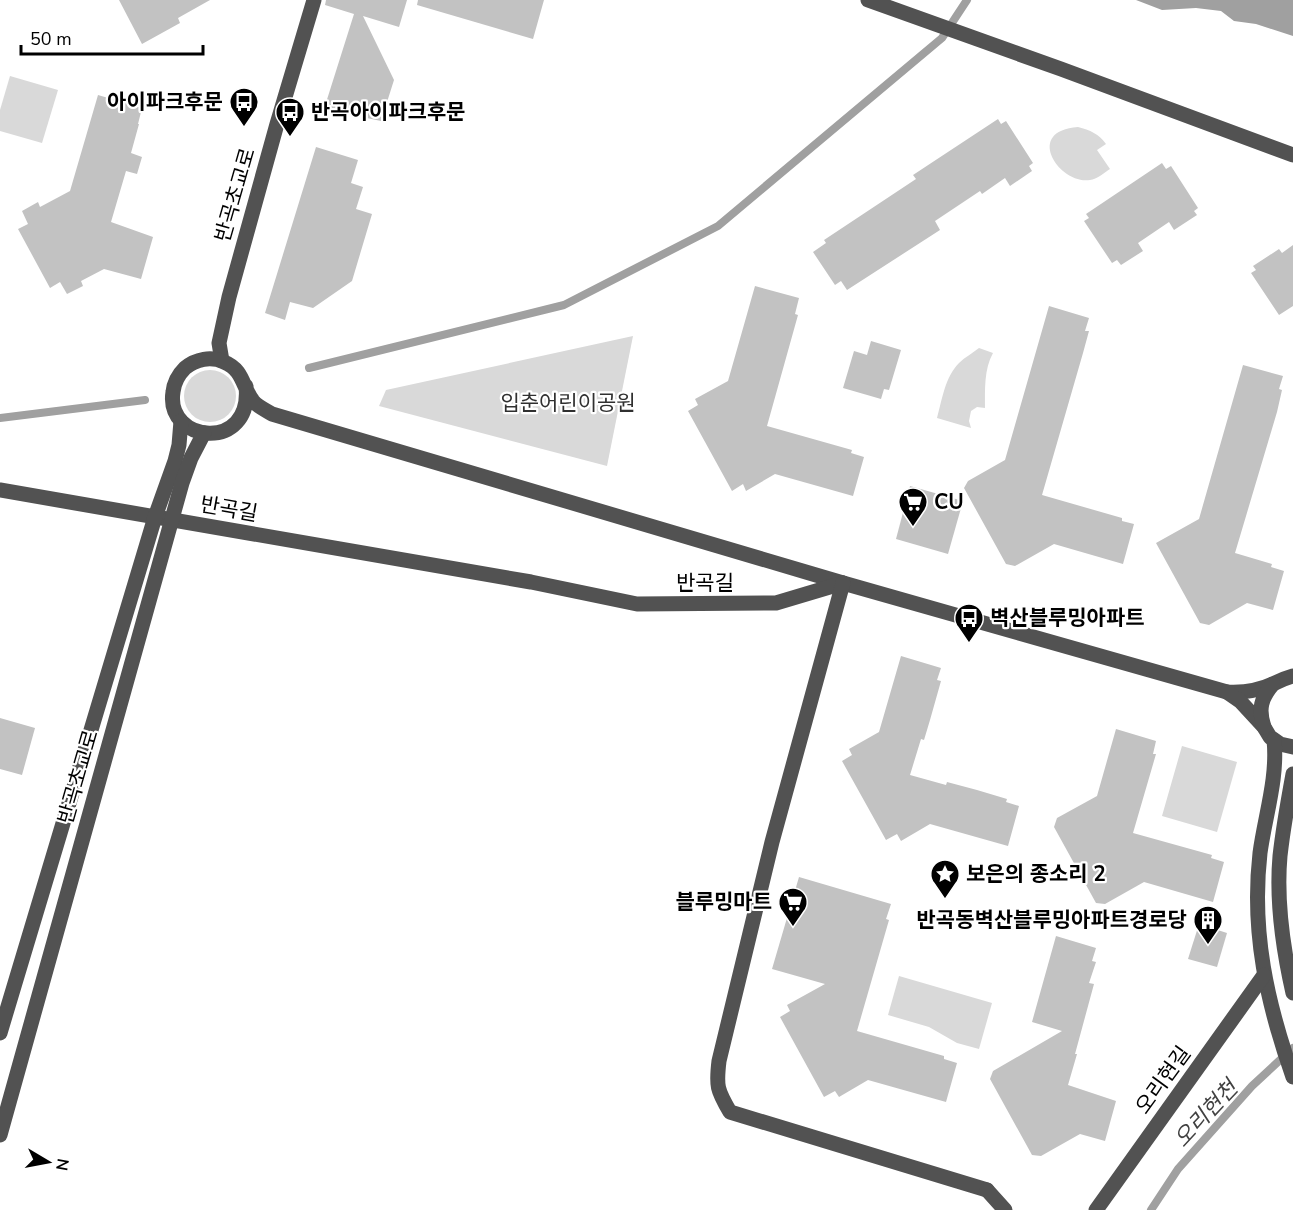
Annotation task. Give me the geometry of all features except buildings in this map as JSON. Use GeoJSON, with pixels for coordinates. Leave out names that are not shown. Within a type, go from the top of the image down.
{"type":"FeatureCollection","features":[{"type":"Feature","properties":{"kind":"street","name":"반곡초교로"},"geometry":{"type":"LineString","coordinates":[[228,297],[314,0]]}},
{"type":"Feature","properties":{"kind":"street"},"geometry":{"type":"LineString","coordinates":[[868,0],[1293,155]]}},
{"type":"Feature","properties":{"kind":"street"},"geometry":{"type":"LineString","coordinates":[[199,360],[209,347],[228,297]]}},
{"type":"Feature","properties":{"kind":"street"},"geometry":{"type":"LineString","coordinates":[[222,361],[219,343],[228,297]]}},
{"type":"Feature","properties":{"kind":"street"},"geometry":{"type":"LineString","coordinates":[[246,386],[245,409],[229,429],[220,433],[204,434],[191,429],[181,421],[172,398],[174,385],[180,373],[189,365],[199,360],[222,361],[241,375],[252,399],[272,414],[843,583],[1227,692],[1242,693],[1293,676]]}},
{"type":"Feature","properties":{"kind":"street"},"geometry":{"type":"LineString","coordinates":[[238,420],[260,414],[272,414]]}},
{"type":"Feature","properties":{"kind":"street","name":"반곡초교로"},"geometry":{"type":"LineString","coordinates":[[0,1033],[155,517],[175,461],[181,421]]}},
{"type":"Feature","properties":{"kind":"street","name":"반곡초교로"},"geometry":{"type":"LineString","coordinates":[[0,1135],[182,483],[191,458],[204,434]]}},
{"type":"Feature","properties":{"kind":"street"},"geometry":{"type":"LineString","coordinates":[[0,490],[155,517]]}},
{"type":"Feature","properties":{"kind":"street","name":"반곡길"},"geometry":{"type":"LineString","coordinates":[[155,517],[519,580],[636,604],[776,603],[843,583]]}},
{"type":"Feature","properties":{"kind":"street"},"geometry":{"type":"LineString","coordinates":[[843,583],[772,842],[716,1083],[730,1112],[987,1190],[1005,1210]]}},
{"type":"Feature","properties":{"kind":"street"},"geometry":{"type":"LineString","coordinates":[[1273,684],[1261,704],[1260,716],[1270,737],[1280,744],[1293,747]]}},
{"type":"Feature","properties":{"kind":"street"},"geometry":{"type":"LineString","coordinates":[[1227,692],[1264,727]]}},
{"type":"Feature","properties":{"kind":"street"},"geometry":{"type":"LineString","coordinates":[[1274,740],[1276,757],[1260,853],[1257,889],[1258,922],[1264,975],[1275,1025],[1293,1077]]}},
{"type":"Feature","properties":{"kind":"street"},"geometry":{"type":"LineString","coordinates":[[1293,774],[1280,856],[1280,894],[1286,961],[1293,993]]}},
{"type":"Feature","properties":{"kind":"street","name":"오리현길"},"geometry":{"type":"LineString","coordinates":[[1096,1210],[1264,975]]}},
{"type":"Feature","properties":{"kind":"street"},"geometry":{"type":"LineString","coordinates":[[987,1190],[993,1210]]}},
{"type":"Feature","properties":{"kind":"green space"},"geometry":{"type":"Polygon","coordinates":[[[10,76],[58,90],[42,143],[0,131],[0,110],[10,76]]]}},
{"type":"Feature","properties":{"kind":"green space"},"geometry":{"type":"Polygon","coordinates":[[[1078,127],[1094,133],[1106,144],[1097,150],[1110,169],[1090,180],[1079,179],[1068,174],[1052,157],[1050,147],[1052,138],[1061,131],[1078,127]]]}},
{"type":"Feature","properties":{"kind":"green space","name":"입춘어린이공원"},"geometry":{"type":"Polygon","coordinates":[[[633,336],[607,466],[379,406],[386,390],[633,336]]]}},
{"type":"Feature","properties":{"kind":"green space"},"geometry":{"type":"Polygon","coordinates":[[[979,348],[993,353],[987,372],[985,408],[977,407],[971,411],[969,421],[971,428],[937,418],[950,375],[959,363],[979,348]]]}},
{"type":"Feature","properties":{"kind":"green space"},"geometry":{"type":"Polygon","coordinates":[[[205,370],[215,370],[229,377],[236,396],[229,415],[215,422],[205,422],[195,418],[188,411],[184,401],[184,391],[188,381],[195,374],[205,370]]]}},
{"type":"Feature","properties":{"kind":"green space"},"geometry":{"type":"Polygon","coordinates":[[[1182,746],[1237,762],[1217,832],[1162,816],[1182,746]]]}},
{"type":"Feature","properties":{"kind":"green space"},"geometry":{"type":"Polygon","coordinates":[[[899,976],[992,1003],[979,1049],[957,1043],[929,1027],[888,1015],[899,976]]]}},
{"type":"Feature","properties":{"kind":"shaded area"},"geometry":{"type":"Polygon","coordinates":[[[1136,0],[1293,0],[1293,36],[1256,24],[1234,21],[1221,11],[1196,8],[1162,10],[1136,0]]]}},
{"type":"Feature","properties":{"kind":"waterway"},"geometry":{"type":"LineString","coordinates":[[309,368],[564,305],[718,226],[942,38],[967,0]]}},
{"type":"Feature","properties":{"kind":"waterway"},"geometry":{"type":"LineString","coordinates":[[0,418],[145,400]]}},
{"type":"Feature","properties":{"kind":"waterway","name":"오리현천"},"geometry":{"type":"LineString","coordinates":[[1151,1210],[1178,1169],[1252,1086],[1293,1048]]}},
{"type":"Feature","properties":{"kind":"place","name":"아이파크후문"},"geometry":{"type":"Point","coordinates":[244,128]}},
{"type":"Feature","properties":{"kind":"place","name":"반곡아이파크후문"},"geometry":{"type":"Point","coordinates":[290,138]}},
{"type":"Feature","properties":{"kind":"place","name":"CU"},"geometry":{"type":"Point","coordinates":[913,528]}},
{"type":"Feature","properties":{"kind":"place","name":"벽산블루밍아파트"},"geometry":{"type":"Point","coordinates":[969,644]}},
{"type":"Feature","properties":{"kind":"place","name":"보은의 종소리 2"},"geometry":{"type":"Point","coordinates":[945,900]}},
{"type":"Feature","properties":{"kind":"place","name":"블루밍마트"},"geometry":{"type":"Point","coordinates":[793,928]}},
{"type":"Feature","properties":{"kind":"place","name":"반곡동벽산블루밍아파트경로당"},"geometry":{"type":"Point","coordinates":[1208,946]}}]}
